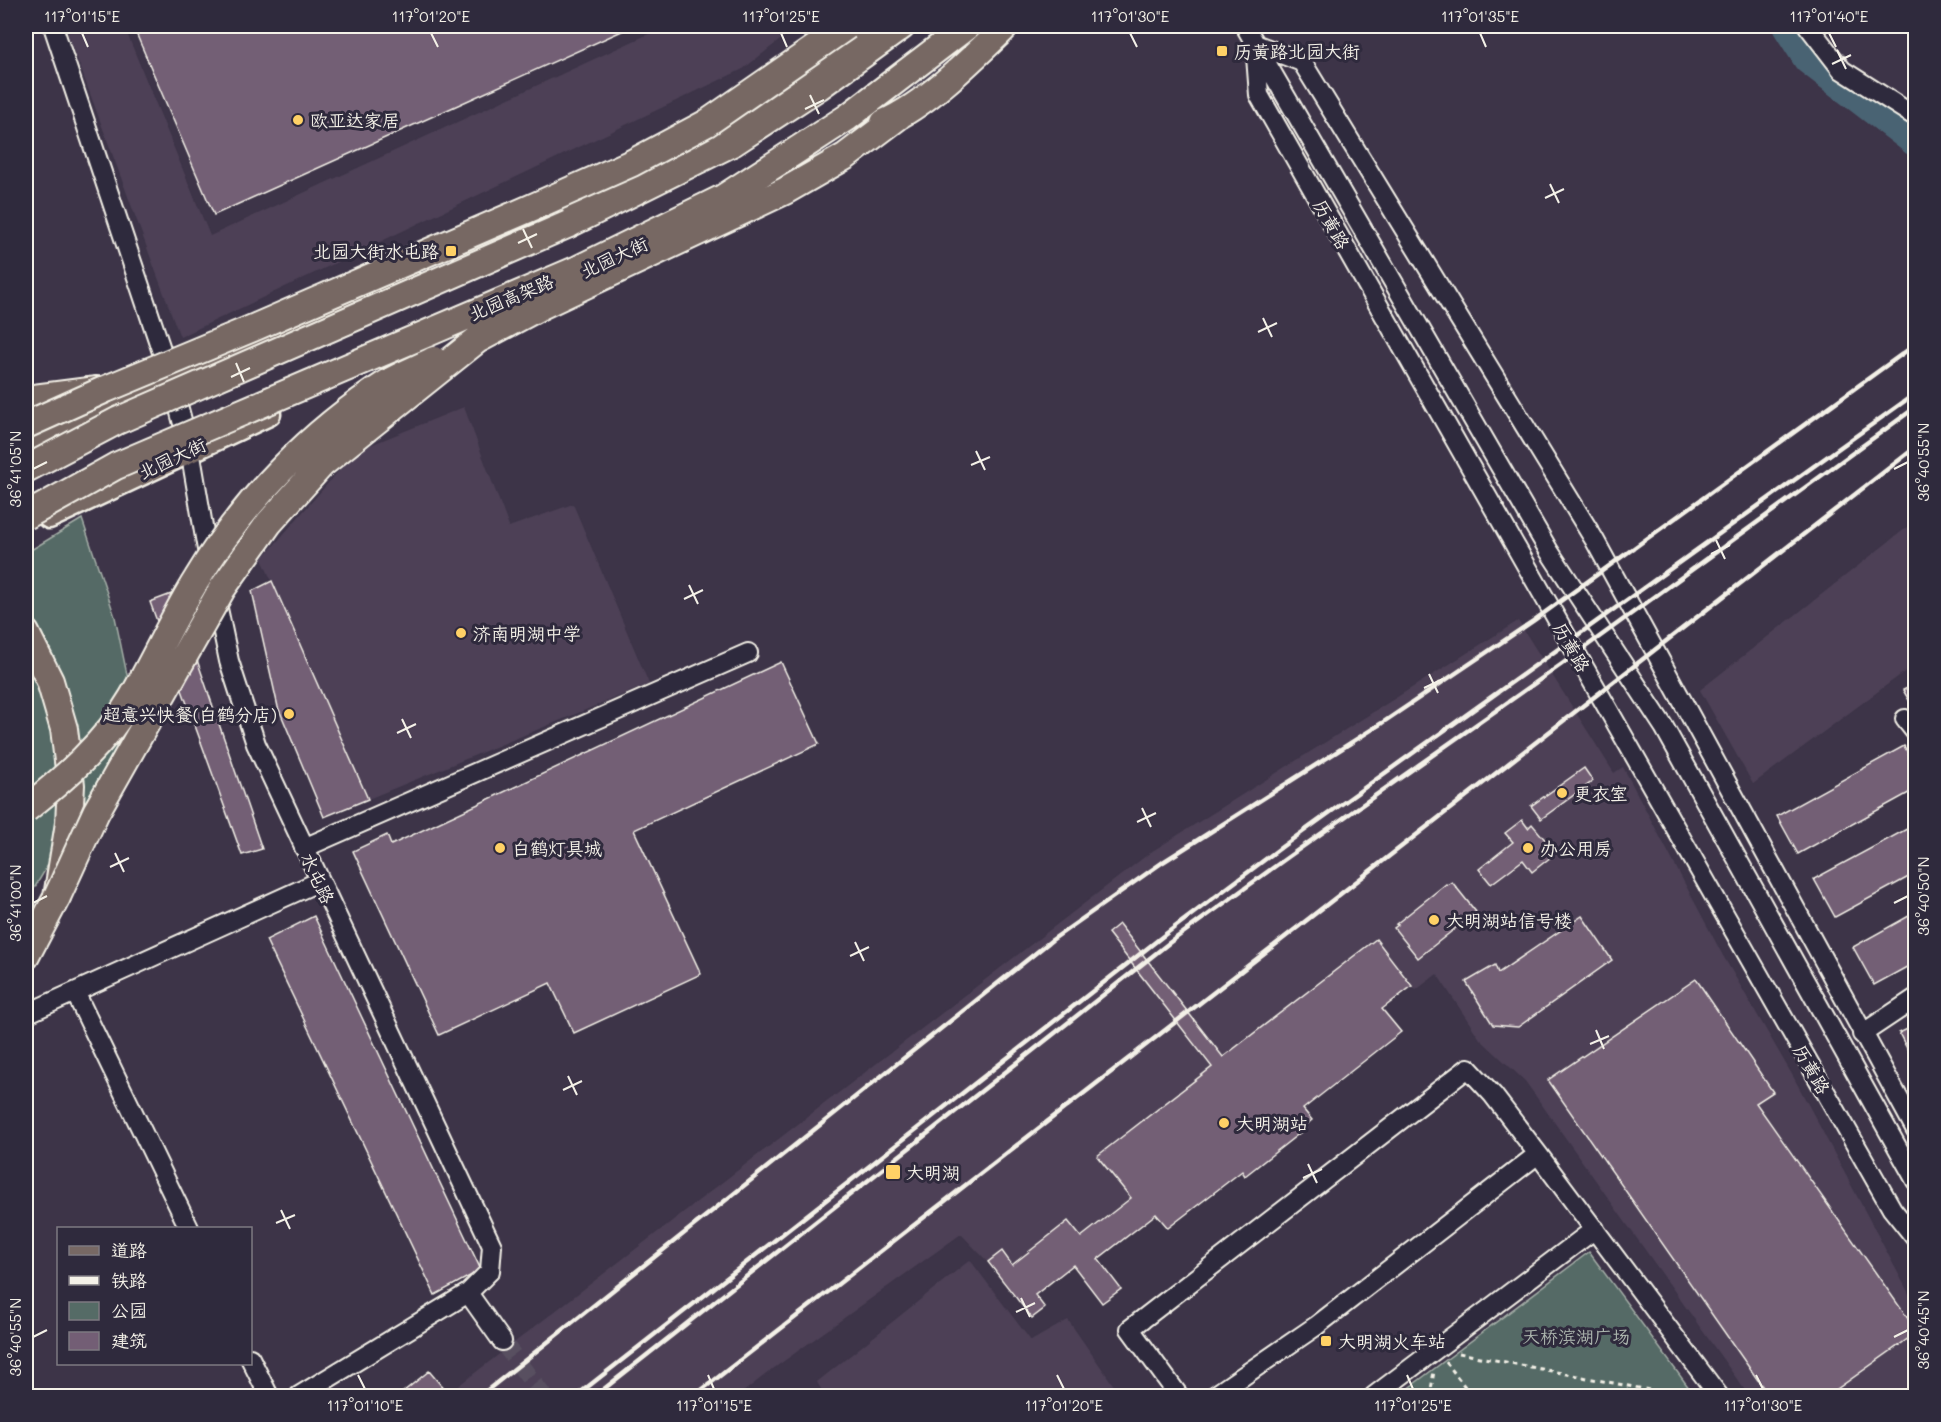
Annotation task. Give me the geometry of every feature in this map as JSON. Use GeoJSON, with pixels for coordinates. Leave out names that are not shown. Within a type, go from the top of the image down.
{"type":"FeatureCollection","features":[{"type":"Feature","properties":{"kind":"highway"},"geometry":{"type":"LineString","coordinates":[[26,425],[632,163],[706,123],[848,26]]}},
{"type":"Feature","properties":{"kind":"highway"},"geometry":{"type":"LineString","coordinates":[[26,469],[117,422],[569,224],[734,142],[818,87],[902,26]]}},
{"type":"Feature","properties":{"kind":"highway","name":"北园高架路"},"geometry":{"type":"LineString","coordinates":[[26,516],[117,466],[578,269],[723,198],[848,117],[967,26]]}},
{"type":"Feature","properties":{"kind":"highway"},"geometry":{"type":"LineString","coordinates":[[965,66],[996,26]]}},
{"type":"Feature","properties":{"kind":"highway"},"geometry":{"type":"LineString","coordinates":[[26,809],[53,787],[92,749],[116,720],[131,699],[198,577],[239,518],[288,462],[334,422],[390,382],[541,306],[785,191],[846,156],[965,66],[1006,26]]}},
{"type":"Feature","properties":{"kind":"highway"},"geometry":{"type":"LineString","coordinates":[[723,198],[899,116]]}},
{"type":"Feature","properties":{"kind":"highway"},"geometry":{"type":"LineString","coordinates":[[384,272],[569,224]]}},
{"type":"Feature","properties":{"kind":"highway"},"geometry":{"type":"LineString","coordinates":[[117,422],[253,328]]}},
{"type":"Feature","properties":{"kind":"highway"},"geometry":{"type":"LineString","coordinates":[[26,956],[57,897],[96,812],[122,765],[222,590],[269,523],[322,464],[477,340]]}},
{"type":"Feature","properties":{"kind":"highway"},"geometry":{"type":"LineString","coordinates":[[26,399],[106,389]]}},
{"type":"Feature","properties":{"kind":"highway"},"geometry":{"type":"LineString","coordinates":[[26,633],[50,681],[64,729],[70,785],[69,822],[57,897]]}},
{"type":"Feature","properties":{"kind":"main road"},"geometry":{"type":"LineString","coordinates":[[26,449],[70,425],[171,379],[452,262],[643,174],[720,132],[785,90],[875,26]]}},
{"type":"Feature","properties":{"kind":"main road","name":"北园大街"},"geometry":{"type":"LineString","coordinates":[[26,529],[82,500],[431,339],[611,260],[743,196],[902,90],[976,26]]}},
{"type":"Feature","properties":{"kind":"street","name":"水屯路"},"geometry":{"type":"LineString","coordinates":[[53,26],[171,379],[190,450],[196,497],[228,661],[256,744],[492,1246],[490,1271],[468,1293],[299,1396]]}},
{"type":"Feature","properties":{"kind":"street","name":"历黄路"},"geometry":{"type":"LineString","coordinates":[[1245,26],[1549,551],[1664,727],[1916,1181]]}},
{"type":"Feature","properties":{"kind":"street"},"geometry":{"type":"LineString","coordinates":[[1808,26],[1842,70],[1916,117]]}},
{"type":"Feature","properties":{"kind":"street","name":"历黄路"},"geometry":{"type":"LineString","coordinates":[[1255,44],[1259,95],[1892,1209],[1916,1239]]}},
{"type":"Feature","properties":{"kind":"street"},"geometry":{"type":"LineString","coordinates":[[1255,44],[1302,62],[1594,538],[1916,1130]]}},
{"type":"Feature","properties":{"kind":"street"},"geometry":{"type":"LineString","coordinates":[[304,848],[748,653]]}},
{"type":"Feature","properties":{"kind":"street"},"geometry":{"type":"LineString","coordinates":[[26,1014],[320,881]]}},
{"type":"Feature","properties":{"kind":"street"},"geometry":{"type":"LineString","coordinates":[[75,992],[189,1227]]}},
{"type":"Feature","properties":{"kind":"street"},"geometry":{"type":"LineString","coordinates":[[1862,1034],[1916,998]]}},
{"type":"Feature","properties":{"kind":"street"},"geometry":{"type":"LineString","coordinates":[[1179,1396],[1130,1329],[1468,1068],[1494,1095],[1719,1396]]}},
{"type":"Feature","properties":{"kind":"street"},"geometry":{"type":"LineString","coordinates":[[1214,1396],[1316,1326],[1538,1154]]}},
{"type":"Feature","properties":{"kind":"street"},"geometry":{"type":"LineString","coordinates":[[1374,1396],[1595,1229]]}},
{"type":"Feature","properties":{"kind":"street"},"geometry":{"type":"LineString","coordinates":[[468,1293],[502,1341]]}},
{"type":"Feature","properties":{"kind":"street"},"geometry":{"type":"LineString","coordinates":[[252,1362],[269,1396]]}},
{"type":"Feature","properties":{"kind":"path"},"geometry":{"type":"LineString","coordinates":[[1437,1349],[1472,1396]]}},
{"type":"Feature","properties":{"kind":"path"},"geometry":{"type":"LineString","coordinates":[[1437,1349],[1680,1396]]}},
{"type":"Feature","properties":{"kind":"shaded area"},"geometry":{"type":"Polygon","coordinates":[[[65,26],[124,26],[210,236],[666,26],[798,26],[743,69],[180,337],[65,26]]]}},
{"type":"Feature","properties":{"kind":"shaded area","name":"济南明湖中学"},"geometry":{"type":"Polygon","coordinates":[[[464,407],[509,527],[573,504],[649,684],[368,799],[262,559],[356,451],[464,407]]]}},
{"type":"Feature","properties":{"kind":"shaded area"},"geometry":{"type":"Polygon","coordinates":[[[1915,521],[1915,664],[1753,784],[1700,690],[1915,521]]]}},
{"type":"Feature","properties":{"kind":"shaded area","name":"大明湖站"},"geometry":{"type":"Polygon","coordinates":[[[1518,621],[1614,773],[1623,767],[1722,954],[1794,1078],[1915,1305],[1915,1396],[1749,1396],[1525,1081],[1480,1039],[1437,974],[1416,990],[1412,986],[1383,1008],[1401,1032],[1303,1108],[1312,1120],[1305,1126],[1306,1128],[1245,1176],[1241,1171],[1168,1228],[1156,1214],[1099,1259],[1121,1289],[1102,1303],[1072,1265],[1035,1295],[1045,1308],[1032,1318],[988,1262],[961,1234],[738,1396],[445,1396],[1151,852],[1518,621]]]}},
{"type":"Feature","properties":{"kind":"shaded area"},"geometry":{"type":"Polygon","coordinates":[[[970,1260],[1031,1341],[1068,1320],[1121,1396],[825,1396],[817,1382],[970,1260]]]}},
{"type":"Feature","properties":{"kind":"green space"},"geometry":{"type":"Polygon","coordinates":[[[82,519],[115,617],[136,718],[26,902],[26,553],[82,519]]]}},
{"type":"Feature","properties":{"kind":"green space","name":"天桥滨湖广场"},"geometry":{"type":"Polygon","coordinates":[[[1589,1252],[1695,1396],[1398,1396],[1589,1252]]]}},
{"type":"Feature","properties":{"kind":"building","name":"欧亚达家居"},"geometry":{"type":"Polygon","coordinates":[[[133,26],[633,26],[214,215],[133,26]]]}},
{"type":"Feature","properties":{"kind":"building"},"geometry":{"type":"Polygon","coordinates":[[[272,581],[368,799],[324,817],[278,707],[252,591],[272,581]]]}},
{"type":"Feature","properties":{"kind":"building"},"geometry":{"type":"Polygon","coordinates":[[[174,593],[262,849],[242,855],[150,602],[174,593]]]}},
{"type":"Feature","properties":{"kind":"building","name":"白鹤灯具城"},"geometry":{"type":"Polygon","coordinates":[[[781,662],[819,744],[634,830],[701,974],[574,1033],[550,983],[439,1035],[353,851],[387,835],[391,845],[781,662]]]}},
{"type":"Feature","properties":{"kind":"building"},"geometry":{"type":"Polygon","coordinates":[[[1916,684],[1916,712],[1903,690],[1916,684]]]}},
{"type":"Feature","properties":{"kind":"building"},"geometry":{"type":"Polygon","coordinates":[[[1904,746],[1916,766],[1916,789],[1798,854],[1777,816],[1904,746]]]}},
{"type":"Feature","properties":{"kind":"building","name":"更衣室"},"geometry":{"type":"Polygon","coordinates":[[[1584,768],[1593,781],[1541,819],[1531,806],[1584,768]]]}},
{"type":"Feature","properties":{"kind":"building","name":"办公用房"},"geometry":{"type":"Polygon","coordinates":[[[1522,820],[1528,828],[1532,824],[1556,853],[1532,872],[1523,860],[1491,884],[1479,869],[1513,842],[1505,833],[1522,820]]]}},
{"type":"Feature","properties":{"kind":"building"},"geometry":{"type":"Polygon","coordinates":[[[1916,824],[1916,873],[1835,917],[1814,879],[1916,824]]]}},
{"type":"Feature","properties":{"kind":"building","name":"大明湖站信号楼"},"geometry":{"type":"Polygon","coordinates":[[[1452,882],[1476,912],[1418,958],[1394,928],[1446,884],[1452,882]]]}},
{"type":"Feature","properties":{"kind":"building"},"geometry":{"type":"Polygon","coordinates":[[[1916,912],[1916,962],[1874,985],[1853,947],[1916,912]]]}},
{"type":"Feature","properties":{"kind":"building"},"geometry":{"type":"Polygon","coordinates":[[[314,916],[481,1270],[435,1295],[266,940],[314,916]]]}},
{"type":"Feature","properties":{"kind":"building"},"geometry":{"type":"Polygon","coordinates":[[[1582,916],[1612,960],[1518,1027],[1493,1025],[1466,982],[1495,965],[1498,973],[1582,916]]]}},
{"type":"Feature","properties":{"kind":"building","name":"大明湖站"},"geometry":{"type":"Polygon","coordinates":[[[1119,924],[1223,1057],[1376,939],[1412,986],[1382,1009],[1401,1032],[1303,1109],[1312,1120],[1305,1126],[1306,1128],[1245,1176],[1242,1171],[1168,1228],[1156,1214],[1098,1259],[1121,1289],[1102,1303],[1073,1265],[1035,1295],[1045,1308],[1032,1318],[988,1262],[1002,1251],[1012,1265],[1068,1221],[1081,1237],[1131,1198],[1097,1156],[1212,1067],[1108,933],[1119,924]]]}},
{"type":"Feature","properties":{"kind":"building"},"geometry":{"type":"Polygon","coordinates":[[[1696,979],[1773,1092],[1756,1103],[1916,1330],[1916,1333],[1827,1396],[1769,1396],[1548,1080],[1696,979]]]}},
{"type":"Feature","properties":{"kind":"building"},"geometry":{"type":"Polygon","coordinates":[[[1916,1025],[1916,1061],[1914,1062],[1899,1033],[1916,1025]]]}},
{"type":"Feature","properties":{"kind":"building"},"geometry":{"type":"Polygon","coordinates":[[[429,1371],[450,1396],[398,1396],[429,1371]]]}},
{"type":"Feature","properties":{"kind":"waterway"},"geometry":{"type":"LineString","coordinates":[[1787,26],[1808,59],[1916,142]]}},
{"type":"Feature","properties":{"kind":"tunnel"},"geometry":{"type":"LineString","coordinates":[[502,1341],[543,1396]]}},
{"type":"Feature","properties":{"kind":"railway"},"geometry":{"type":"LineString","coordinates":[[480,1396],[1052,940],[1163,862],[1382,723],[1533,621],[1916,344]]}},
{"type":"Feature","properties":{"kind":"railway"},"geometry":{"type":"LineString","coordinates":[[576,1396],[1163,936],[1283,846],[1916,393]]}},
{"type":"Feature","properties":{"kind":"railway"},"geometry":{"type":"LineString","coordinates":[[595,1396],[1169,943],[1562,664],[1916,407]]}},
{"type":"Feature","properties":{"kind":"railway"},"geometry":{"type":"LineString","coordinates":[[694,1396],[1916,447]]}},
{"type":"Feature","properties":{"kind":"place","name":"历黄路北园大街"},"geometry":{"type":"Point","coordinates":[1222,51]}},
{"type":"Feature","properties":{"kind":"place","name":"欧亚达家居"},"geometry":{"type":"Point","coordinates":[298,120]}},
{"type":"Feature","properties":{"kind":"place","name":"北园大街水屯路"},"geometry":{"type":"Point","coordinates":[451,251]}},
{"type":"Feature","properties":{"kind":"place","name":"济南明湖中学"},"geometry":{"type":"Point","coordinates":[461,633]}},
{"type":"Feature","properties":{"kind":"place","name":"超意兴快餐(白鹤分店)"},"geometry":{"type":"Point","coordinates":[289,714]}},
{"type":"Feature","properties":{"kind":"place","name":"更衣室"},"geometry":{"type":"Point","coordinates":[1562,793]}},
{"type":"Feature","properties":{"kind":"place","name":"白鹤灯具城"},"geometry":{"type":"Point","coordinates":[500,848]}},
{"type":"Feature","properties":{"kind":"place","name":"办公用房"},"geometry":{"type":"Point","coordinates":[1528,848]}},
{"type":"Feature","properties":{"kind":"place","name":"大明湖站信号楼"},"geometry":{"type":"Point","coordinates":[1434,920]}},
{"type":"Feature","properties":{"kind":"place","name":"大明湖站"},"geometry":{"type":"Point","coordinates":[1224,1123]}},
{"type":"Feature","properties":{"kind":"place","name":"大明湖"},"geometry":{"type":"Point","coordinates":[893,1172]}},
{"type":"Feature","properties":{"kind":"place","name":"大明湖火车站"},"geometry":{"type":"Point","coordinates":[1326,1341]}}]}
